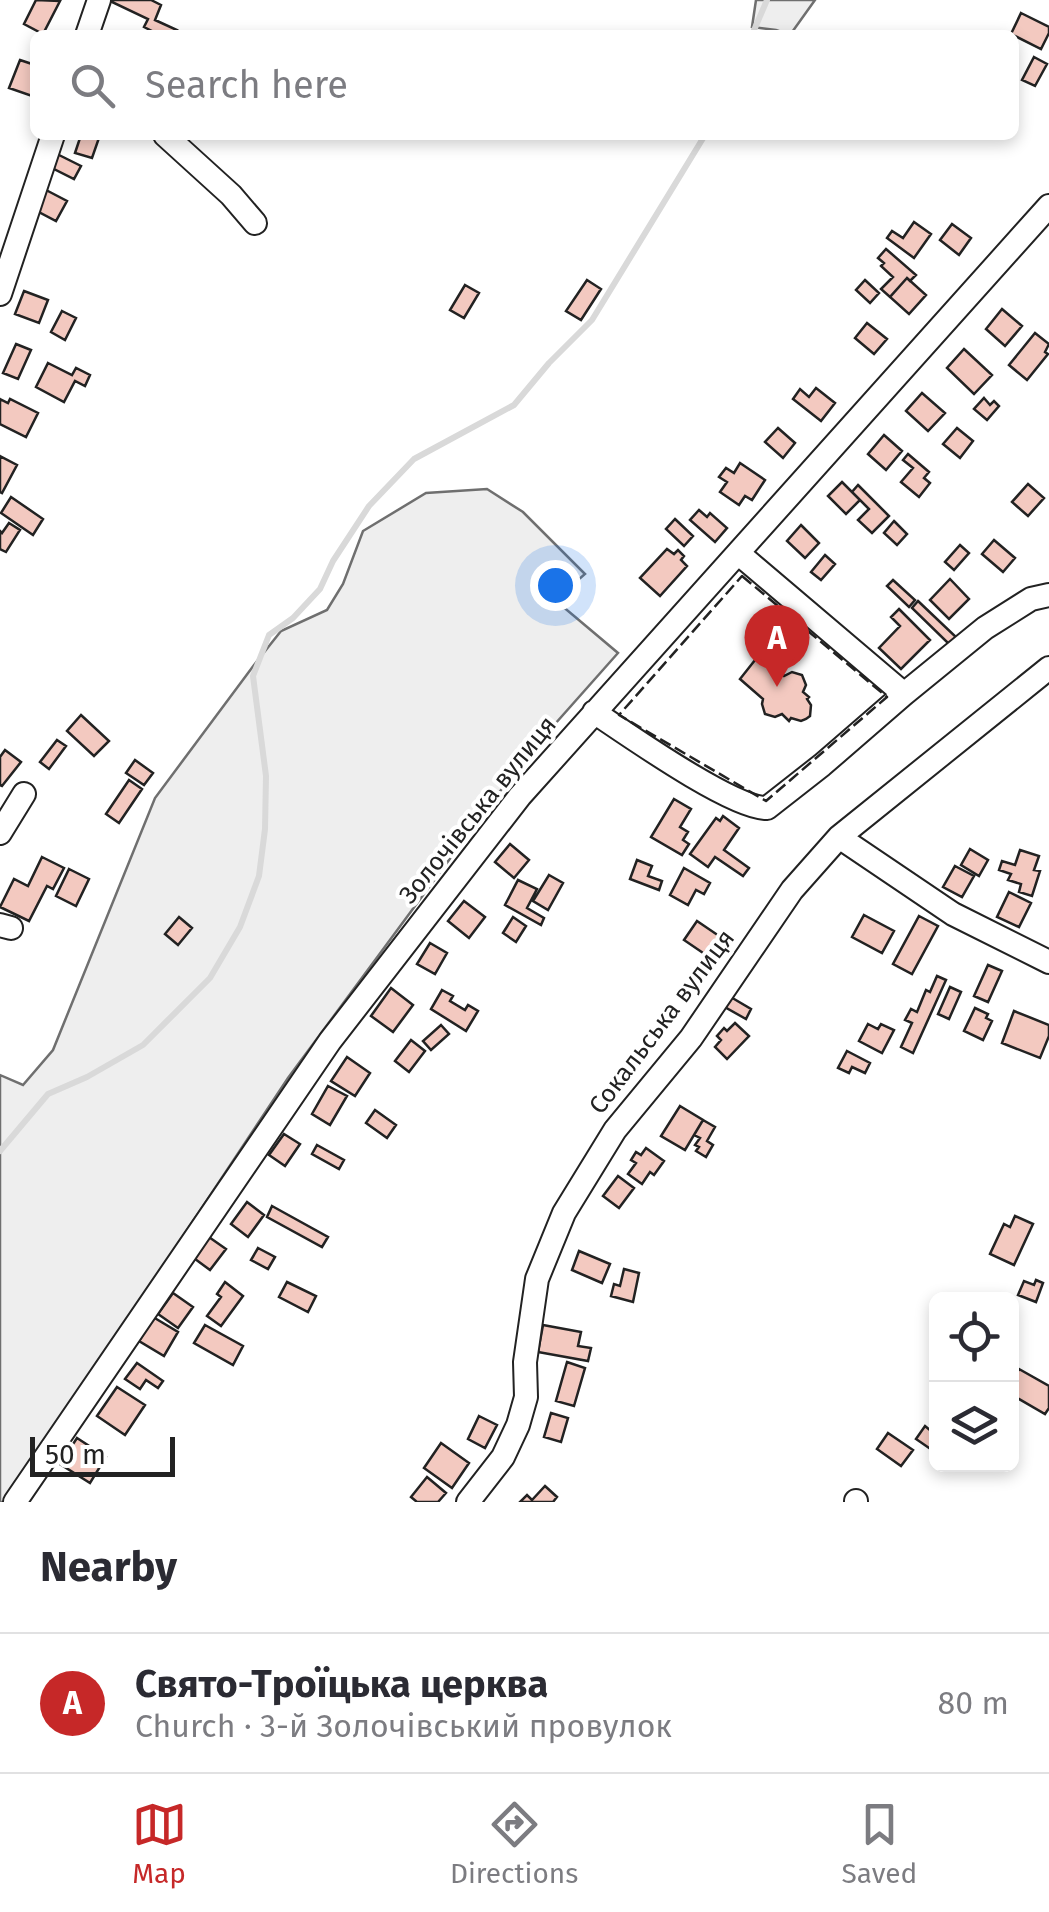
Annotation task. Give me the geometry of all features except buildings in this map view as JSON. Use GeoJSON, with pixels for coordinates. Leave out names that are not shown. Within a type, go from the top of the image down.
{"type":"FeatureCollection","features":[{"type":"Feature","properties":{"kind":"street"},"geometry":{"type":"LineString","coordinates":[[89,30],[98,0]]}},
{"type":"Feature","properties":{"kind":"street"},"geometry":{"type":"LineString","coordinates":[[0,294],[51,140]]}},
{"type":"Feature","properties":{"kind":"street"},"geometry":{"type":"LineString","coordinates":[[170,140],[256,224]]}},
{"type":"Feature","properties":{"kind":"street","name":"Золочівська вулиця"},"geometry":{"type":"LineString","coordinates":[[15,1502],[330,1041],[520,796],[1049,206]]}},
{"type":"Feature","properties":{"kind":"street"},"geometry":{"type":"LineString","coordinates":[[738,553],[904,694]]}},
{"type":"Feature","properties":{"kind":"street"},"geometry":{"type":"LineString","coordinates":[[594,712],[674,765],[746,804],[767,808],[985,628],[1031,600],[1049,595]]}},
{"type":"Feature","properties":{"kind":"street","name":"Сокальська вулиця"},"geometry":{"type":"LineString","coordinates":[[468,1502],[503,1457],[518,1425],[526,1397],[525,1362],[537,1279],[564,1213],[615,1130],[691,1038],[792,890],[839,837],[1049,668]]}},
{"type":"Feature","properties":{"kind":"street"},"geometry":{"type":"LineString","coordinates":[[0,833],[24,794]]}},
{"type":"Feature","properties":{"kind":"street"},"geometry":{"type":"LineString","coordinates":[[839,837],[953,914],[1049,962]]}},
{"type":"Feature","properties":{"kind":"shaded area"},"geometry":{"type":"Polygon","coordinates":[[[756,0],[815,0],[794,30],[752,27],[756,0]]]}},
{"type":"Feature","properties":{"kind":"shaded area"},"geometry":{"type":"Polygon","coordinates":[[[487,489],[523,512],[585,574],[555,600],[618,653],[497,795],[288,1078],[146,1292],[21,1502],[0,1502],[0,1075],[23,1085],[53,1050],[155,798],[281,631],[327,610],[343,584],[363,531],[426,493],[487,489]]]}},
{"type":"Feature","properties":{"kind":"waterway"},"geometry":{"type":"LineString","coordinates":[[754,30],[767,0]]}},
{"type":"Feature","properties":{"kind":"waterway"},"geometry":{"type":"LineString","coordinates":[[0,1151],[48,1094],[143,1045],[210,978],[240,927],[259,876],[266,776],[253,676],[269,635],[293,618],[320,589],[333,561],[369,506],[414,459],[514,405],[592,320],[702,140]]}},
{"type":"Feature","properties":{"kind":"fence"},"geometry":{"type":"LineString","coordinates":[[742,576],[887,697],[766,801],[619,715],[742,576]]}},
{"type":"Feature","properties":{"kind":"place","name":"Свято-Троїцька церква"},"geometry":{"type":"Point","coordinates":[777,687]}}]}
